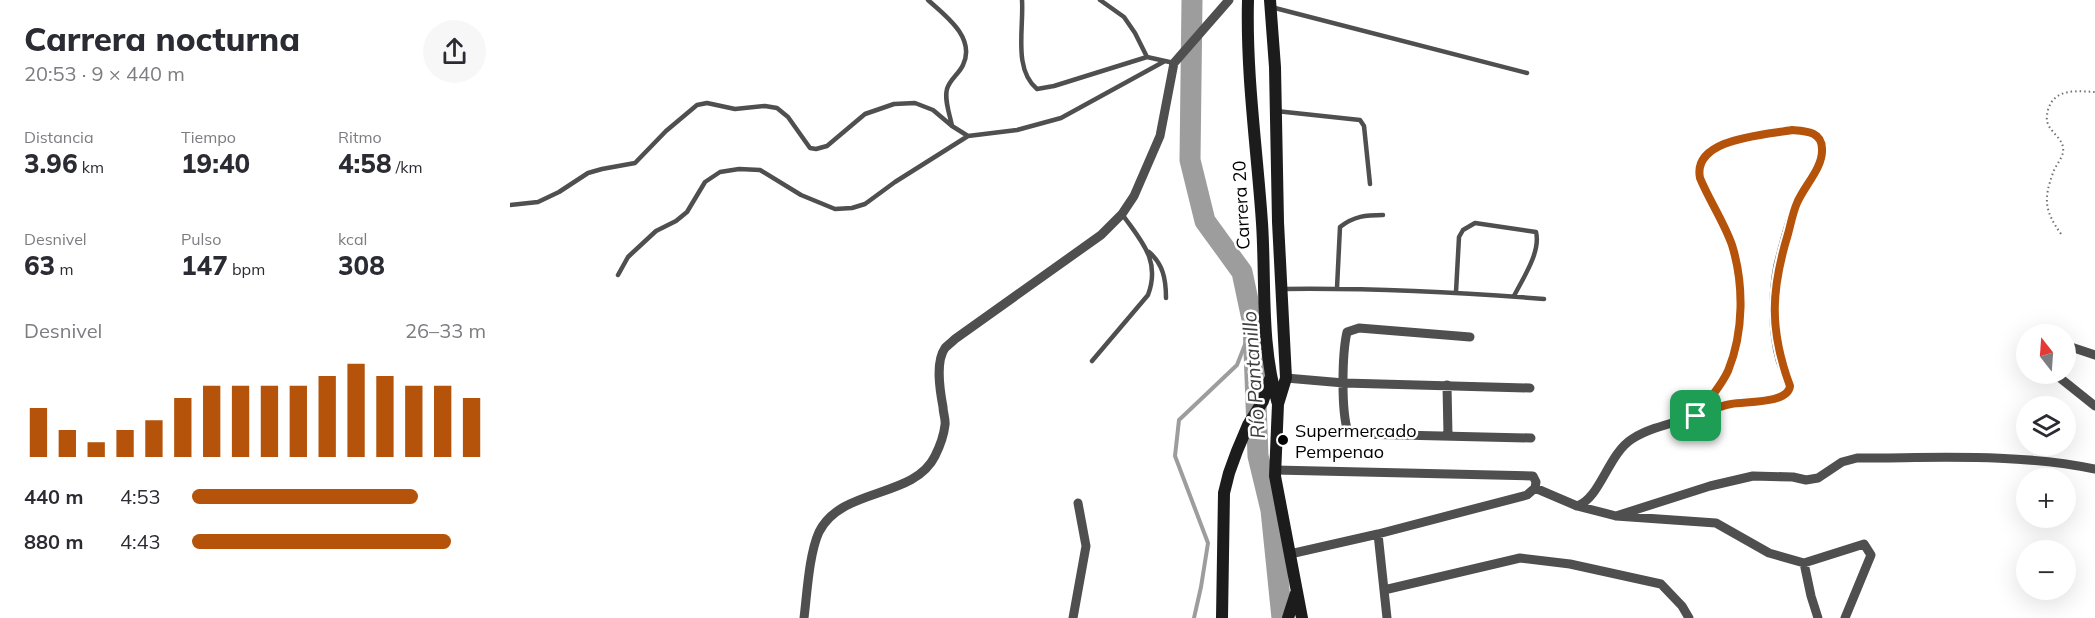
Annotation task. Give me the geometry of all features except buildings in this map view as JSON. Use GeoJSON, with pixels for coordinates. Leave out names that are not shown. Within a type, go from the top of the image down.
{"type":"FeatureCollection","features":[{"type":"Feature","properties":{"kind":"main road","name":"Carrera 20"},"geometry":{"type":"LineString","coordinates":[[1248,2],[1249,70],[1262,225],[1263,291],[1270,379],[1278,404]]}},
{"type":"Feature","properties":{"kind":"main road","name":"Carrera 20"},"geometry":{"type":"LineString","coordinates":[[1270,3],[1275,67],[1281,289],[1286,378],[1278,404],[1275,470],[1302,618]]}},
{"type":"Feature","properties":{"kind":"main road"},"geometry":{"type":"LineString","coordinates":[[1222,618],[1224,494],[1229,473],[1248,425],[1263,401],[1270,379]]}},
{"type":"Feature","properties":{"kind":"main road"},"geometry":{"type":"LineString","coordinates":[[1288,618],[1297,588]]}},
{"type":"Feature","properties":{"kind":"street"},"geometry":{"type":"LineString","coordinates":[[804,618],[815,547],[820,531],[830,518],[847,504],[898,486],[919,474],[935,457],[945,425],[940,364],[944,350],[955,339],[1101,235],[1122,214],[1134,196],[1160,136],[1173,60],[1228,1]]}},
{"type":"Feature","properties":{"kind":"street"},"geometry":{"type":"LineString","coordinates":[[1577,506],[1583,504],[1596,489],[1619,449],[1632,438],[1696,416],[1729,404],[1779,398],[1790,390],[1780,360],[1774,291],[1779,263],[1797,202],[1821,159],[1820,140],[1815,134],[1792,130],[1729,142],[1713,148],[1702,162],[1699,170],[1700,178],[1731,243],[1736,262],[1740,307],[1739,326],[1727,372],[1713,395],[1696,416]]}},
{"type":"Feature","properties":{"kind":"street"},"geometry":{"type":"LineString","coordinates":[[1470,337],[1359,328],[1347,332],[1344,383],[1345,422],[1348,432],[1531,438]]}},
{"type":"Feature","properties":{"kind":"street"},"geometry":{"type":"LineString","coordinates":[[2076,350],[2095,355]]}},
{"type":"Feature","properties":{"kind":"street"},"geometry":{"type":"LineString","coordinates":[[1286,378],[1344,383],[1530,388]]}},
{"type":"Feature","properties":{"kind":"street"},"geometry":{"type":"LineString","coordinates":[[2068,384],[2095,406]]}},
{"type":"Feature","properties":{"kind":"street"},"geometry":{"type":"LineString","coordinates":[[1447,385],[1448,436]]}},
{"type":"Feature","properties":{"kind":"street"},"geometry":{"type":"LineString","coordinates":[[1616,516],[1710,486],[1753,476],[1793,477],[1806,480],[1818,478],[1842,462],[1857,458],[1997,456],[2095,469]]}},
{"type":"Feature","properties":{"kind":"street"},"geometry":{"type":"LineString","coordinates":[[1275,470],[1533,476],[1536,482],[1535,488],[1527,495],[1378,534],[1290,554]]}},
{"type":"Feature","properties":{"kind":"street"},"geometry":{"type":"LineString","coordinates":[[1535,488],[1577,506],[1616,516],[1716,523],[1769,553],[1804,563],[1864,544],[1871,555],[1845,618]]}},
{"type":"Feature","properties":{"kind":"street"},"geometry":{"type":"LineString","coordinates":[[1073,618],[1086,546],[1078,503]]}},
{"type":"Feature","properties":{"kind":"street"},"geometry":{"type":"LineString","coordinates":[[1378,534],[1387,618]]}},
{"type":"Feature","properties":{"kind":"street"},"geometry":{"type":"LineString","coordinates":[[1384,590],[1520,558],[1570,564],[1661,584],[1682,606],[1689,618]]}},
{"type":"Feature","properties":{"kind":"street"},"geometry":{"type":"LineString","coordinates":[[1804,563],[1810,596],[1818,618]]}},
{"type":"Feature","properties":{"kind":"lane"},"geometry":{"type":"LineString","coordinates":[[928,0],[959,28],[966,55],[963,67],[947,89],[946,98],[952,126]]}},
{"type":"Feature","properties":{"kind":"lane"},"geometry":{"type":"LineString","coordinates":[[1022,0],[1023,66],[1028,81],[1037,89],[1054,86],[1147,57],[1173,60]]}},
{"type":"Feature","properties":{"kind":"lane"},"geometry":{"type":"LineString","coordinates":[[1100,0],[1124,17],[1147,57]]}},
{"type":"Feature","properties":{"kind":"lane"},"geometry":{"type":"LineString","coordinates":[[1270,3],[1527,74]]}},
{"type":"Feature","properties":{"kind":"lane"},"geometry":{"type":"LineString","coordinates":[[618,275],[628,257],[656,231],[687,213],[705,182],[720,172],[739,169],[760,170],[801,195],[835,209],[852,208],[865,204],[895,182],[968,136],[1017,130],[1061,118],[1173,60]]}},
{"type":"Feature","properties":{"kind":"lane"},"geometry":{"type":"LineString","coordinates":[[510,205],[538,202],[559,192],[588,173],[635,163],[689,110],[696,105],[707,103],[735,109],[765,106],[777,108],[788,117],[810,148],[816,150],[827,146],[865,114],[894,104],[915,103],[933,110],[968,136]]}},
{"type":"Feature","properties":{"kind":"lane"},"geometry":{"type":"LineString","coordinates":[[1276,111],[1360,120],[1364,126],[1370,184]]}},
{"type":"Feature","properties":{"kind":"lane"},"geometry":{"type":"LineString","coordinates":[[1122,214],[1147,250],[1159,261],[1166,286],[1166,298]]}},
{"type":"Feature","properties":{"kind":"lane"},"geometry":{"type":"LineString","coordinates":[[1337,288],[1340,227],[1350,219],[1363,215],[1383,215]]}},
{"type":"Feature","properties":{"kind":"lane"},"geometry":{"type":"LineString","coordinates":[[1456,292],[1459,237],[1463,230],[1475,223],[1536,232],[1538,239],[1535,253],[1514,296]]}},
{"type":"Feature","properties":{"kind":"lane"},"geometry":{"type":"LineString","coordinates":[[1092,361],[1148,295],[1153,281],[1153,270],[1147,250]]}},
{"type":"Feature","properties":{"kind":"lane"},"geometry":{"type":"LineString","coordinates":[[1281,289],[1337,288],[1456,292],[1544,299]]}},
{"type":"Feature","properties":{"kind":"path"},"geometry":{"type":"LineString","coordinates":[[2061,234],[2050,219],[2046,207],[2053,172],[2063,153],[2062,144],[2047,123],[2048,113],[2054,98],[2064,93],[2095,92]]}},
{"type":"Feature","properties":{"kind":"waterway","name":"Río Pantanillo"},"geometry":{"type":"LineString","coordinates":[[1192,0],[1190,160],[1205,221],[1242,272],[1253,324],[1258,456],[1271,510],[1282,618]]}},
{"type":"Feature","properties":{"kind":"waterway"},"geometry":{"type":"LineString","coordinates":[[1194,618],[1208,543],[1175,456],[1179,420],[1237,365],[1253,324]]}},
{"type":"Feature","properties":{"kind":"place","name":"Supermercado Pempenao"},"geometry":{"type":"Point","coordinates":[1283,440]}},
{"type":"Feature","properties":{"kind":"route"},"geometry":{"type":"LineString","coordinates":[[1792,130],[1815,134],[1820,140],[1821,159],[1797,202],[1779,263],[1774,291],[1780,360],[1790,390],[1779,398],[1729,404],[1696,416],[1713,395],[1727,372],[1736,344],[1740,307],[1736,262],[1731,243],[1700,178],[1699,170],[1702,162],[1713,148],[1729,142],[1792,130]]}}]}
